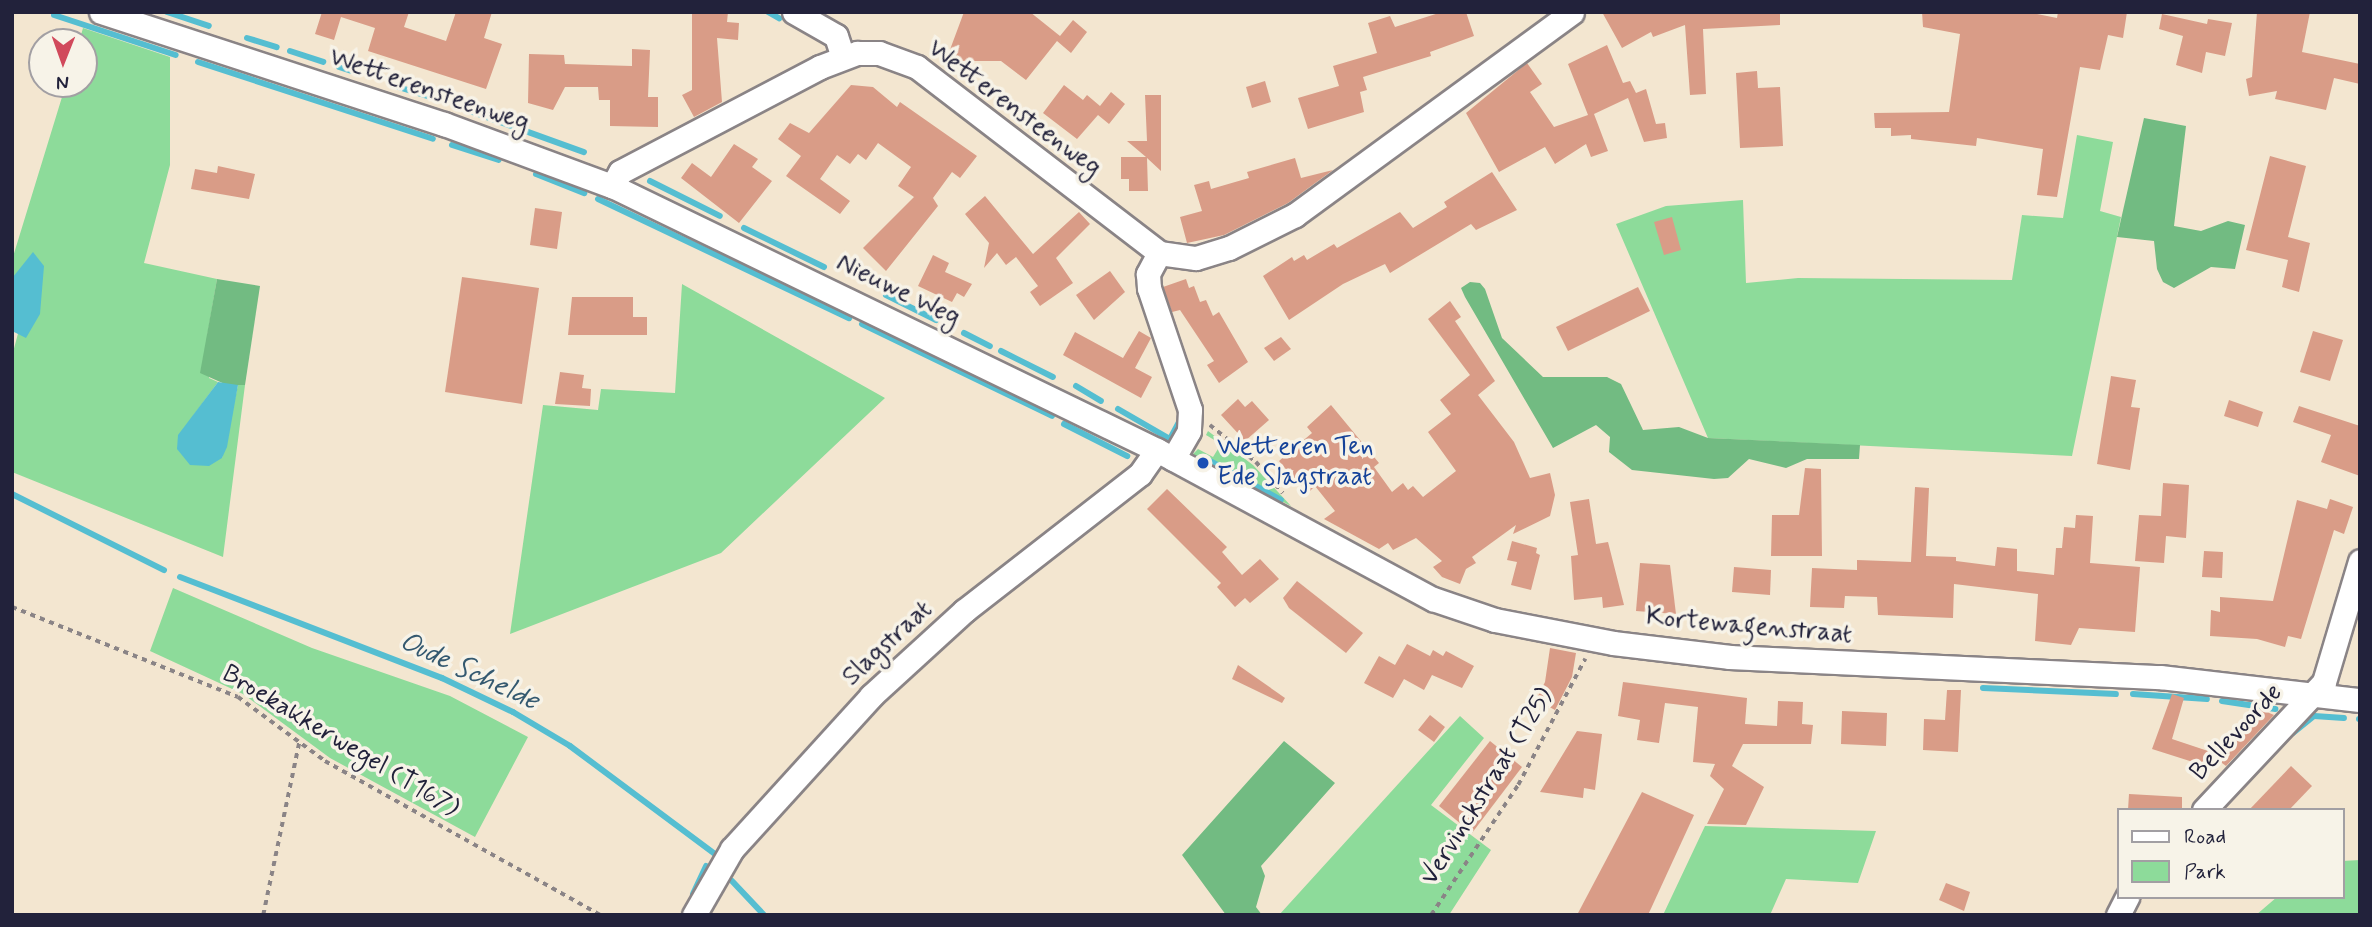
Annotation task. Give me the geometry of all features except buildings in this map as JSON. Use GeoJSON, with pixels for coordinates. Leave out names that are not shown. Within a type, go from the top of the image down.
{"type":"FeatureCollection","features":[{"type":"Feature","properties":{"kind":"street","name":"Wetterensteenweg"},"geometry":{"type":"LineString","coordinates":[[101,12],[437,121],[612,186],[620,172],[844,57],[879,53],[917,67],[1159,253]]}},
{"type":"Feature","properties":{"kind":"street"},"geometry":{"type":"LineString","coordinates":[[794,12],[836,36],[844,57]]}},
{"type":"Feature","properties":{"kind":"street"},"geometry":{"type":"LineString","coordinates":[[1165,455],[1189,431],[1191,414],[1149,288],[1148,274],[1159,253],[1176,258],[1211,255],[1296,215],[1572,12]]}},
{"type":"Feature","properties":{"kind":"street","name":"Nieuwe Weg"},"geometry":{"type":"LineString","coordinates":[[612,186],[1165,455]]}},
{"type":"Feature","properties":{"kind":"street","name":"Kortewagenstraat"},"geometry":{"type":"LineString","coordinates":[[1165,455],[1433,598],[1495,620],[1589,639],[1774,661],[2148,676],[2360,701]]}},
{"type":"Feature","properties":{"kind":"street","name":"Slagstraat"},"geometry":{"type":"LineString","coordinates":[[694,915],[732,849],[871,696],[964,611],[1165,455]]}},
{"type":"Feature","properties":{"kind":"street","name":"Bellevoorde"},"geometry":{"type":"LineString","coordinates":[[2206,808],[2324,682],[2360,561]]}},
{"type":"Feature","properties":{"kind":"street"},"geometry":{"type":"LineString","coordinates":[[2118,915],[2126,899]]}},
{"type":"Feature","properties":{"kind":"path"},"geometry":{"type":"LineString","coordinates":[[1191,414],[1216,428],[1256,462],[1293,505],[1293,523]]}},
{"type":"Feature","properties":{"kind":"path","name":"Broekakkerwegel (T167)"},"geometry":{"type":"LineString","coordinates":[[12,607],[238,697],[325,761],[600,915]]}},
{"type":"Feature","properties":{"kind":"path","name":"Vervinckstraat (T25)"},"geometry":{"type":"LineString","coordinates":[[1431,915],[1549,733],[1579,675],[1589,639]]}},
{"type":"Feature","properties":{"kind":"path"},"geometry":{"type":"LineString","coordinates":[[263,915],[300,741]]}},
{"type":"Feature","properties":{"kind":"green space"},"geometry":{"type":"Polygon","coordinates":[[[98,33],[170,57],[170,165],[144,263],[217,279],[207,337],[209,378],[218,382],[193,416],[222,458],[238,385],[245,385],[223,557],[12,472],[12,356],[20,326],[12,324],[12,260],[62,98],[98,98],[98,33]]]}},
{"type":"Feature","properties":{"kind":"green space"},"geometry":{"type":"Polygon","coordinates":[[[2144,118],[2186,126],[2174,226],[2201,231],[2228,221],[2245,225],[2235,269],[2211,267],[2174,288],[2163,282],[2157,269],[2154,241],[2117,237],[2144,118]]]}},
{"type":"Feature","properties":{"kind":"green space"},"geometry":{"type":"Polygon","coordinates":[[[2077,135],[2113,142],[2100,211],[2121,217],[2072,456],[1708,438],[1616,224],[1666,206],[1743,200],[1746,283],[1798,278],[2012,280],[2022,215],[2063,218],[2077,135]]]}},
{"type":"Feature","properties":{"kind":"green space"},"geometry":{"type":"Polygon","coordinates":[[[217,279],[260,286],[245,385],[227,385],[200,373],[217,279]]]}},
{"type":"Feature","properties":{"kind":"green space"},"geometry":{"type":"Polygon","coordinates":[[[1470,282],[1480,283],[1485,289],[1502,338],[1543,377],[1607,377],[1621,384],[1643,430],[1679,427],[1708,438],[1860,445],[1859,459],[1807,459],[1786,468],[1749,459],[1728,478],[1714,479],[1632,470],[1609,452],[1610,437],[1596,425],[1553,448],[1465,297],[1461,288],[1470,282]]]}},
{"type":"Feature","properties":{"kind":"green space"},"geometry":{"type":"Polygon","coordinates":[[[682,284],[885,398],[721,553],[510,634],[543,405],[598,410],[601,389],[675,393],[682,284]]]}},
{"type":"Feature","properties":{"kind":"green space"},"geometry":{"type":"Polygon","coordinates":[[[1208,431],[1253,465],[1291,506],[1192,455],[1198,449],[1213,457],[1221,444],[1206,435],[1208,431]]]}},
{"type":"Feature","properties":{"kind":"green space"},"geometry":{"type":"Polygon","coordinates":[[[173,588],[312,648],[450,696],[528,737],[475,837],[330,758],[243,694],[150,651],[173,588]]]}},
{"type":"Feature","properties":{"kind":"green space"},"geometry":{"type":"Polygon","coordinates":[[[1460,716],[1484,738],[1431,805],[1491,850],[1449,915],[1279,915],[1460,716]]]}},
{"type":"Feature","properties":{"kind":"green space"},"geometry":{"type":"Polygon","coordinates":[[[1284,741],[1335,783],[1261,866],[1265,876],[1256,907],[1262,915],[1226,915],[1182,855],[1284,741]]]}},
{"type":"Feature","properties":{"kind":"green space"},"geometry":{"type":"Polygon","coordinates":[[[1705,826],[1876,831],[1858,883],[1786,879],[1770,915],[1663,915],[1705,826]]]}},
{"type":"Feature","properties":{"kind":"green space"},"geometry":{"type":"Polygon","coordinates":[[[2360,860],[2360,915],[2256,915],[2275,899],[2344,899],[2344,861],[2360,860]]]}},
{"type":"Feature","properties":{"kind":"water"},"geometry":{"type":"Polygon","coordinates":[[[33,252],[44,266],[40,314],[26,338],[12,331],[13,277],[33,252]]]}},
{"type":"Feature","properties":{"kind":"water"},"geometry":{"type":"Polygon","coordinates":[[[218,382],[238,385],[227,447],[222,458],[209,466],[190,465],[177,449],[178,435],[218,382]]]}},
{"type":"Feature","properties":{"kind":"waterway"},"geometry":{"type":"LineString","coordinates":[[167,12],[209,26]]}},
{"type":"Feature","properties":{"kind":"waterway"},"geometry":{"type":"LineString","coordinates":[[768,12],[779,18]]}},
{"type":"Feature","properties":{"kind":"waterway"},"geometry":{"type":"LineString","coordinates":[[54,15],[176,55]]}},
{"type":"Feature","properties":{"kind":"waterway"},"geometry":{"type":"LineString","coordinates":[[247,38],[277,47]]}},
{"type":"Feature","properties":{"kind":"waterway"},"geometry":{"type":"LineString","coordinates":[[290,51],[323,62]]}},
{"type":"Feature","properties":{"kind":"waterway"},"geometry":{"type":"LineString","coordinates":[[198,62],[433,139]]}},
{"type":"Feature","properties":{"kind":"waterway"},"geometry":{"type":"LineString","coordinates":[[339,67],[351,71]]}},
{"type":"Feature","properties":{"kind":"waterway"},"geometry":{"type":"LineString","coordinates":[[395,86],[430,97]]}},
{"type":"Feature","properties":{"kind":"waterway"},"geometry":{"type":"LineString","coordinates":[[456,106],[584,152]]}},
{"type":"Feature","properties":{"kind":"waterway"},"geometry":{"type":"LineString","coordinates":[[452,145],[499,160]]}},
{"type":"Feature","properties":{"kind":"waterway"},"geometry":{"type":"LineString","coordinates":[[536,174],[584,193]]}},
{"type":"Feature","properties":{"kind":"waterway"},"geometry":{"type":"LineString","coordinates":[[650,181],[720,216]]}},
{"type":"Feature","properties":{"kind":"waterway"},"geometry":{"type":"LineString","coordinates":[[598,199],[849,318]]}},
{"type":"Feature","properties":{"kind":"waterway"},"geometry":{"type":"LineString","coordinates":[[744,228],[824,267]]}},
{"type":"Feature","properties":{"kind":"waterway"},"geometry":{"type":"LineString","coordinates":[[886,295],[936,320]]}},
{"type":"Feature","properties":{"kind":"waterway"},"geometry":{"type":"LineString","coordinates":[[862,324],[1052,416]]}},
{"type":"Feature","properties":{"kind":"waterway"},"geometry":{"type":"LineString","coordinates":[[964,333],[990,346]]}},
{"type":"Feature","properties":{"kind":"waterway"},"geometry":{"type":"LineString","coordinates":[[1001,351],[1053,377]]}},
{"type":"Feature","properties":{"kind":"waterway"},"geometry":{"type":"LineString","coordinates":[[1076,386],[1101,401]]}},
{"type":"Feature","properties":{"kind":"waterway"},"geometry":{"type":"LineString","coordinates":[[1118,409],[1170,439],[1180,420]]}},
{"type":"Feature","properties":{"kind":"waterway"},"geometry":{"type":"LineString","coordinates":[[1064,424],[1127,456]]}},
{"type":"Feature","properties":{"kind":"waterway"},"geometry":{"type":"LineString","coordinates":[[1208,460],[1281,500]]}},
{"type":"Feature","properties":{"kind":"waterway","name":"Oude Schelde"},"geometry":{"type":"LineString","coordinates":[[12,494],[164,570]]}},
{"type":"Feature","properties":{"kind":"waterway","name":"Oude Schelde"},"geometry":{"type":"LineString","coordinates":[[180,577],[442,678],[513,712],[570,746],[715,854]]}},
{"type":"Feature","properties":{"kind":"waterway"},"geometry":{"type":"LineString","coordinates":[[1983,688],[2116,694]]}},
{"type":"Feature","properties":{"kind":"waterway"},"geometry":{"type":"LineString","coordinates":[[2133,694],[2207,699]]}},
{"type":"Feature","properties":{"kind":"waterway"},"geometry":{"type":"LineString","coordinates":[[2222,701],[2275,709]]}},
{"type":"Feature","properties":{"kind":"waterway"},"geometry":{"type":"LineString","coordinates":[[2293,733],[2314,716],[2344,718]]}},
{"type":"Feature","properties":{"kind":"waterway"},"geometry":{"type":"LineString","coordinates":[[693,894],[706,866]]}},
{"type":"Feature","properties":{"kind":"waterway","name":"Oude Schelde"},"geometry":{"type":"LineString","coordinates":[[732,881],[764,915]]}},
{"type":"Feature","properties":{"kind":"place","name":"Wetteren Ten Ede Slagstraat"},"geometry":{"type":"Point","coordinates":[1203,463]}}]}
